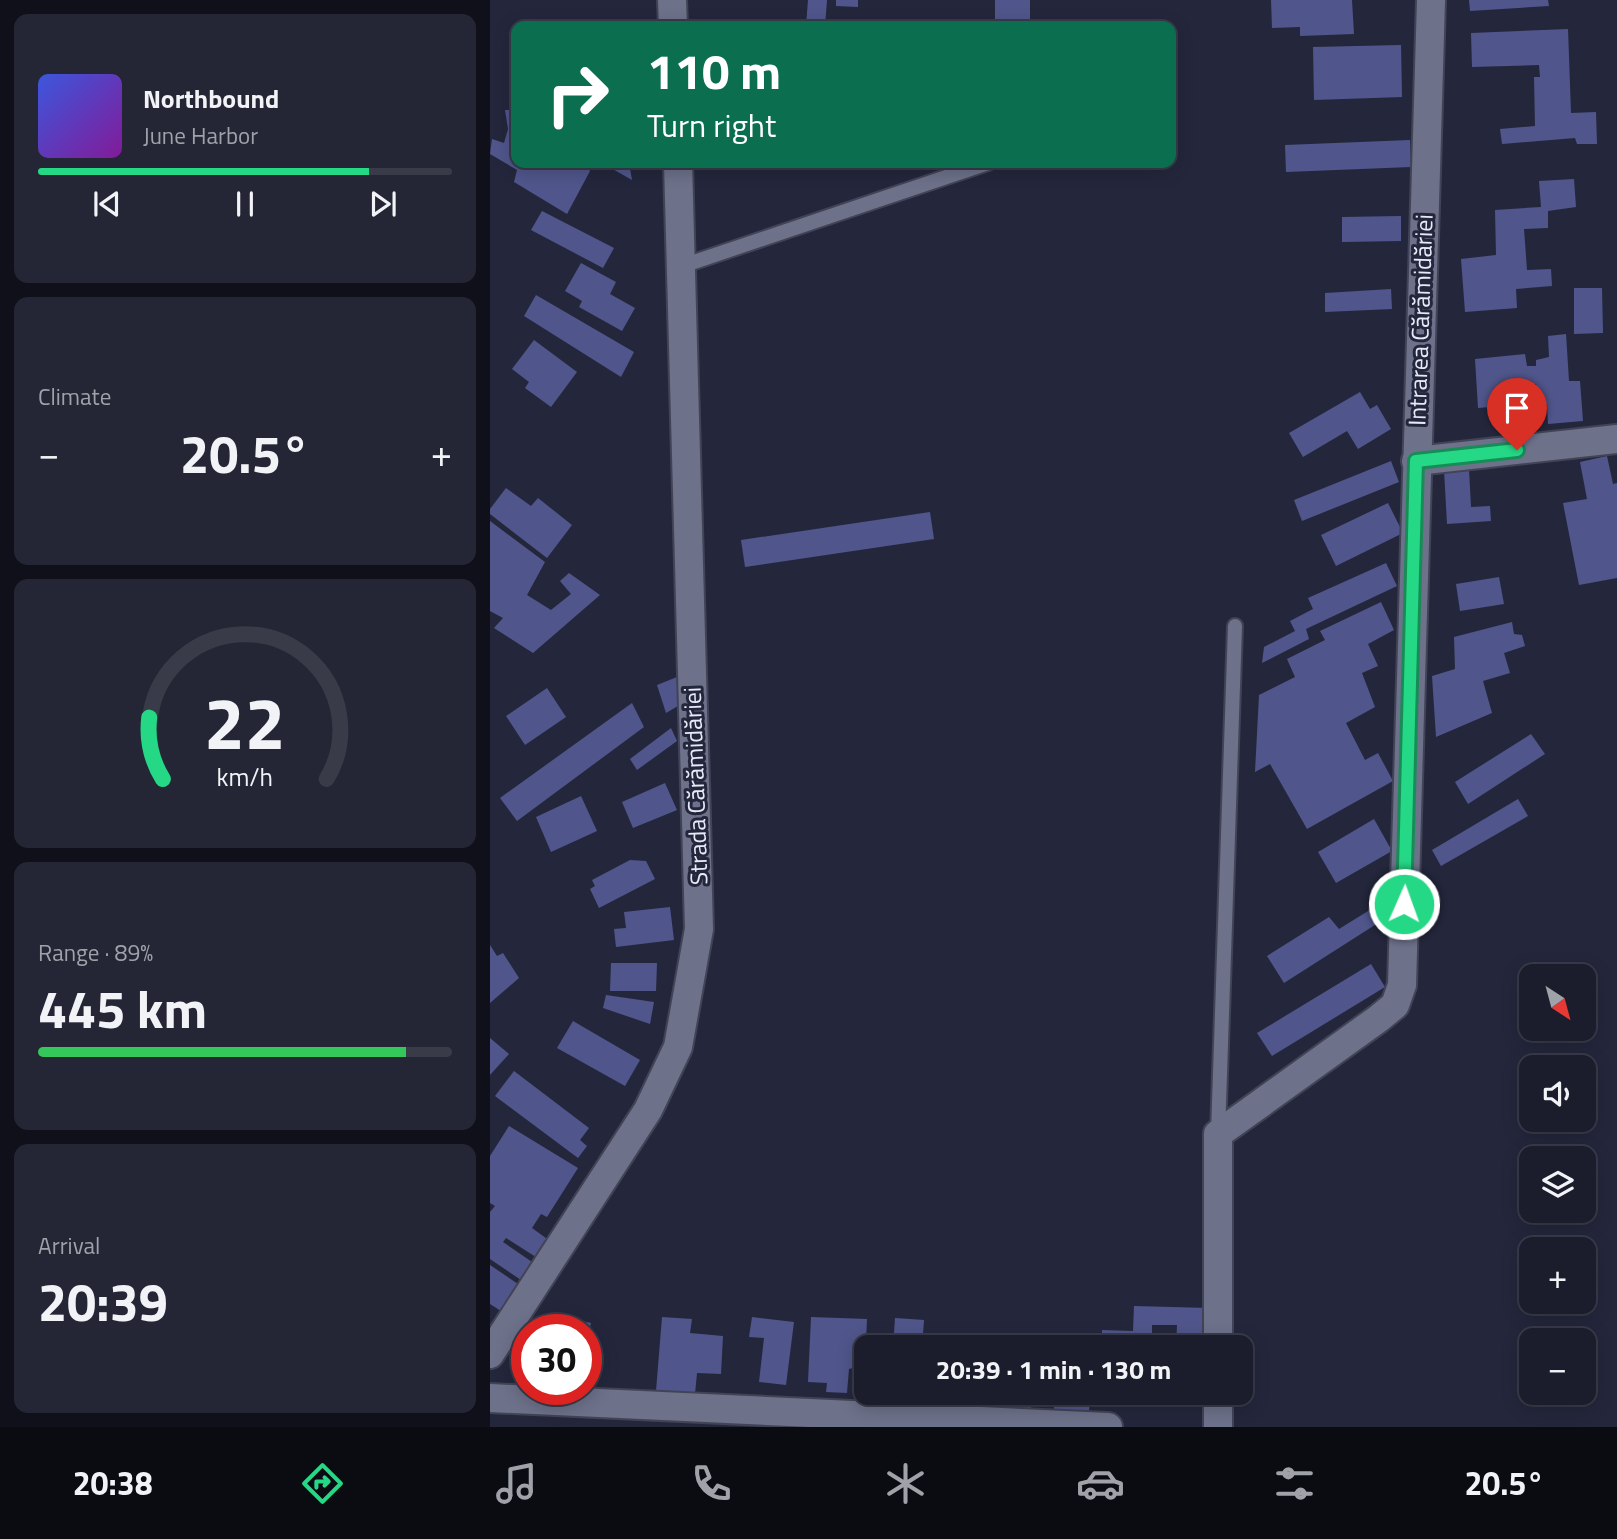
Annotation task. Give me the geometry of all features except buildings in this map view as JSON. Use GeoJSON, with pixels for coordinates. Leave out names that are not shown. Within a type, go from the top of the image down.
{"type":"FeatureCollection","features":[{"type":"Feature","properties":{"kind":"street"},"geometry":{"type":"LineString","coordinates":[[672,0],[673,21]]}},
{"type":"Feature","properties":{"kind":"street","name":"Intrarea Cărămidăriei"},"geometry":{"type":"LineString","coordinates":[[1218,1134],[1378,1019],[1395,1005],[1402,985],[1431,0]]}},
{"type":"Feature","properties":{"kind":"street","name":"Strada Cărămidăriei"},"geometry":{"type":"LineString","coordinates":[[490,1354],[648,1111],[678,1046],[699,929],[678,168]]}},
{"type":"Feature","properties":{"kind":"street"},"geometry":{"type":"LineString","coordinates":[[1416,461],[1617,439]]}},
{"type":"Feature","properties":{"kind":"street"},"geometry":{"type":"LineString","coordinates":[[1218,1134],[1218,1335]]}},
{"type":"Feature","properties":{"kind":"street"},"geometry":{"type":"LineString","coordinates":[[490,1398],[1108,1427]]}},
{"type":"Feature","properties":{"kind":"street"},"geometry":{"type":"LineString","coordinates":[[1218,1405],[1218,1427]]}},
{"type":"Feature","properties":{"kind":"lane"},"geometry":{"type":"LineString","coordinates":[[682,266],[973,168]]}},
{"type":"Feature","properties":{"kind":"lane"},"geometry":{"type":"LineString","coordinates":[[1218,1134],[1235,626]]}},
{"type":"Feature","properties":{"kind":"route"},"geometry":{"type":"LineString","coordinates":[[1404,904],[1416,461],[1517,450]]}}]}
